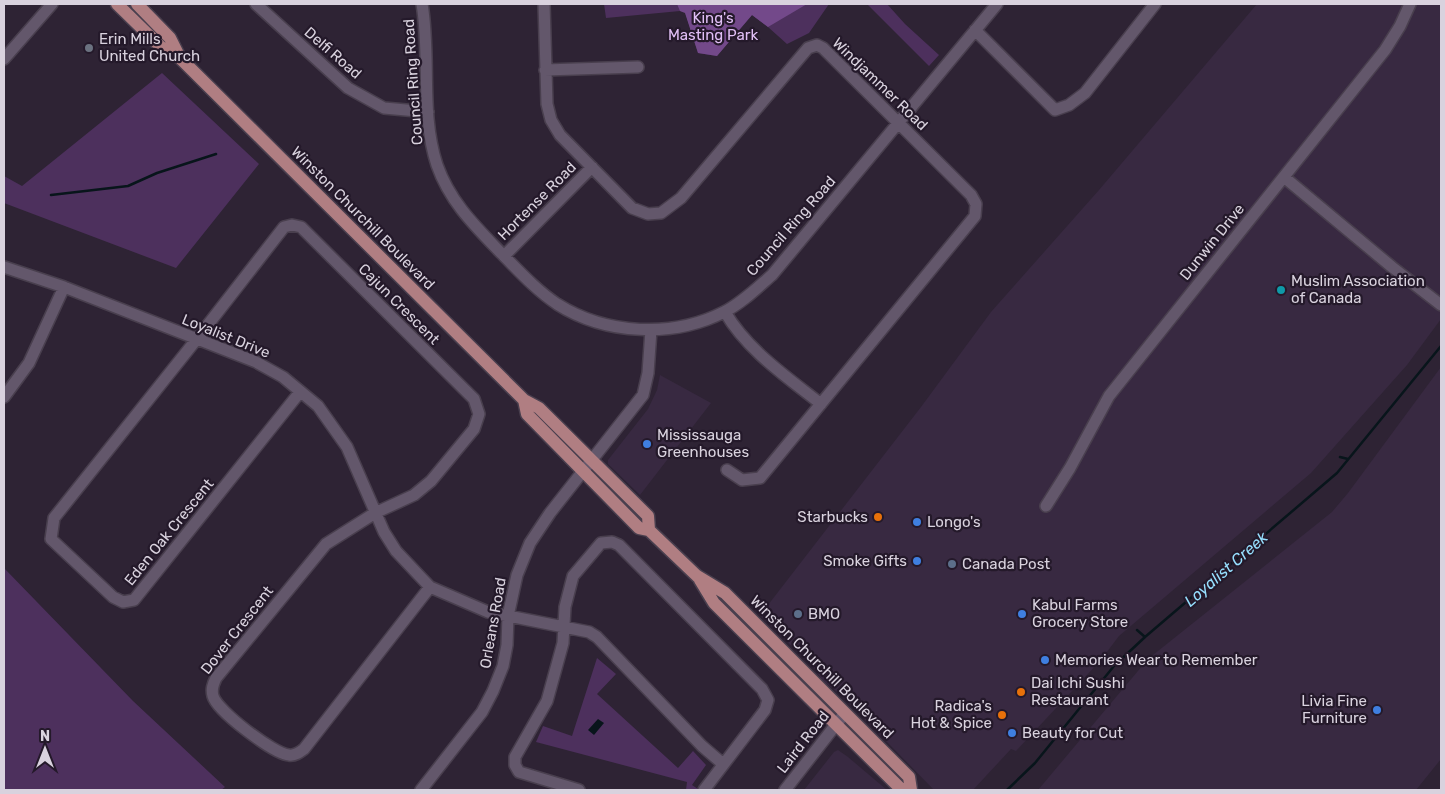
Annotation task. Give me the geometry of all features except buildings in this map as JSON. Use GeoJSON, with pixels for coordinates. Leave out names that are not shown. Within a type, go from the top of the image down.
{"type":"FeatureCollection","features":[{"type":"Feature","properties":{"kind":"main road","name":"Winston Churchill Boulevard"},"geometry":{"type":"LineString","coordinates":[[116,4],[161,47],[180,58],[524,400],[539,408],[592,460],[648,516],[649,530]]}},
{"type":"Feature","properties":{"kind":"main road","name":"Winston Churchill Boulevard"},"geometry":{"type":"LineString","coordinates":[[137,4],[170,38],[180,58]]}},
{"type":"Feature","properties":{"kind":"main road","name":"Winston Churchill Boulevard"},"geometry":{"type":"LineString","coordinates":[[524,400],[527,414],[582,472],[639,528],[649,530],[697,576],[725,593],[909,777],[911,790]]}},
{"type":"Feature","properties":{"kind":"main road","name":"Winston Churchill Boulevard"},"geometry":{"type":"LineString","coordinates":[[697,576],[714,603],[900,788],[908,790]]}},
{"type":"Feature","properties":{"kind":"street"},"geometry":{"type":"LineString","coordinates":[[4,59],[52,4]]}},
{"type":"Feature","properties":{"kind":"street","name":"Delfi Road"},"geometry":{"type":"LineString","coordinates":[[256,4],[348,88],[384,108],[428,112]]}},
{"type":"Feature","properties":{"kind":"street","name":"Council Ring Road"},"geometry":{"type":"LineString","coordinates":[[422,4],[425,29],[429,132],[434,156],[448,190],[469,220],[545,295],[573,312],[588,319],[611,325],[651,330],[689,325],[725,312],[749,296],[772,275],[997,4]]}},
{"type":"Feature","properties":{"kind":"street","name":"Windjammer Road"},"geometry":{"type":"LineString","coordinates":[[544,4],[547,104],[551,120],[560,134],[632,208],[648,214],[661,213],[681,198],[808,48],[817,45],[823,48],[898,122],[971,195],[976,204],[975,216],[760,478],[742,480],[727,470]]}},
{"type":"Feature","properties":{"kind":"street"},"geometry":{"type":"LineString","coordinates":[[976,30],[1055,110],[1069,105],[1085,93],[1155,4]]}},
{"type":"Feature","properties":{"kind":"street","name":"Dunwin Drive"},"geometry":{"type":"LineString","coordinates":[[1046,506],[1070,468],[1109,396],[1385,50],[1400,26],[1410,4]]}},
{"type":"Feature","properties":{"kind":"street"},"geometry":{"type":"LineString","coordinates":[[545,70],[638,67]]}},
{"type":"Feature","properties":{"kind":"street","name":"Hortense Road"},"geometry":{"type":"LineString","coordinates":[[504,256],[592,167]]}},
{"type":"Feature","properties":{"kind":"street"},"geometry":{"type":"LineString","coordinates":[[1284,178],[1441,305]]}},
{"type":"Feature","properties":{"kind":"street","name":"Cajun Crescent"},"geometry":{"type":"LineString","coordinates":[[196,340],[284,227],[292,225],[301,227],[474,399],[479,414],[474,429],[431,482],[414,495],[375,513]]}},
{"type":"Feature","properties":{"kind":"street","name":"Loyalist Drive"},"geometry":{"type":"LineString","coordinates":[[4,267],[64,287],[256,362],[283,378],[318,406],[347,448],[384,532],[396,551],[430,587],[488,612],[588,632],[597,637],[702,746],[723,764]]}},
{"type":"Feature","properties":{"kind":"street"},"geometry":{"type":"LineString","coordinates":[[4,397],[28,363],[64,287]]}},
{"type":"Feature","properties":{"kind":"street"},"geometry":{"type":"LineString","coordinates":[[725,312],[733,326],[771,364],[821,404]]}},
{"type":"Feature","properties":{"kind":"street","name":"Orleans Road"},"geometry":{"type":"LineString","coordinates":[[421,790],[486,705],[503,666],[507,644],[508,616],[517,575],[530,543],[550,512],[643,395],[648,373],[651,330]]}},
{"type":"Feature","properties":{"kind":"street","name":"Eden Oak Crescent"},"geometry":{"type":"LineString","coordinates":[[196,340],[54,518],[51,540],[113,597],[123,602],[134,600],[142,591],[300,392]]}},
{"type":"Feature","properties":{"kind":"street","name":"Dover Crescent"},"geometry":{"type":"LineString","coordinates":[[375,513],[326,544],[216,678],[212,686],[216,703],[242,727],[269,747],[290,755],[298,754],[304,749],[430,587]]}},
{"type":"Feature","properties":{"kind":"street"},"geometry":{"type":"LineString","coordinates":[[579,790],[519,772],[514,761],[547,701],[563,643],[565,607],[573,576],[601,543],[612,542],[619,545],[762,689],[768,700],[765,710],[704,790]]}},
{"type":"Feature","properties":{"kind":"street","name":"Laird Road"},"geometry":{"type":"LineString","coordinates":[[785,790],[845,713]]}},
{"type":"Feature","properties":{"kind":"shaded area"},"geometry":{"type":"Polygon","coordinates":[[[1257,4],[1441,4],[1441,319],[1407,365],[1311,473],[1119,636],[1100,661],[1016,751],[1011,749],[973,790],[934,790],[840,694],[822,680],[814,668],[759,614],[768,605],[921,407],[991,312],[1099,190],[1257,4]]]}},
{"type":"Feature","properties":{"kind":"shaded area"},"geometry":{"type":"Polygon","coordinates":[[[1441,367],[1441,759],[1416,790],[1038,790],[1148,659],[1332,512],[1441,367]]]}},
{"type":"Feature","properties":{"kind":"shaded area"},"geometry":{"type":"Polygon","coordinates":[[[660,375],[711,403],[640,495],[608,464],[608,460],[648,409],[657,390],[660,375]]]}},
{"type":"Feature","properties":{"kind":"shaded area"},"geometry":{"type":"Polygon","coordinates":[[[598,719],[604,723],[594,735],[588,730],[598,719]]]}},
{"type":"Feature","properties":{"kind":"shaded area"},"geometry":{"type":"Polygon","coordinates":[[[838,750],[887,790],[804,790],[834,752],[838,750]]]}},
{"type":"Feature","properties":{"kind":"green space","name":"King's Masting Park"},"geometry":{"type":"Polygon","coordinates":[[[604,4],[829,4],[809,33],[787,44],[752,15],[717,56],[698,53],[685,12],[606,18],[604,4]]]}},
{"type":"Feature","properties":{"kind":"green space","name":"King's Masting Park"},"geometry":{"type":"Polygon","coordinates":[[[677,4],[807,4],[768,27],[752,15],[717,56],[698,53],[685,13],[680,11],[677,4]]]}},
{"type":"Feature","properties":{"kind":"green space"},"geometry":{"type":"Polygon","coordinates":[[[867,4],[887,4],[905,24],[939,55],[929,66],[867,4]]]}},
{"type":"Feature","properties":{"kind":"green space"},"geometry":{"type":"Polygon","coordinates":[[[162,73],[259,164],[176,268],[4,203],[4,176],[22,186],[162,73]]]}},
{"type":"Feature","properties":{"kind":"green space"},"geometry":{"type":"Polygon","coordinates":[[[4,568],[133,701],[225,787],[221,790],[4,790],[4,568]]]}},
{"type":"Feature","properties":{"kind":"green space"},"geometry":{"type":"Polygon","coordinates":[[[597,658],[616,674],[597,694],[678,768],[693,751],[706,765],[692,785],[697,790],[686,790],[687,782],[536,742],[543,726],[572,736],[597,658]]]}},
{"type":"Feature","properties":{"kind":"waterway"},"geometry":{"type":"LineString","coordinates":[[51,195],[128,186],[157,173],[216,154]]}},
{"type":"Feature","properties":{"kind":"waterway","name":"Loyalist Creek"},"geometry":{"type":"LineString","coordinates":[[1007,790],[1035,763],[1114,666],[1145,637],[1337,473],[1441,346]]}},
{"type":"Feature","properties":{"kind":"waterway"},"geometry":{"type":"LineString","coordinates":[[1340,457],[1348,459]]}},
{"type":"Feature","properties":{"kind":"waterway"},"geometry":{"type":"LineString","coordinates":[[1137,630],[1145,637]]}},
{"type":"Feature","properties":{"kind":"place","name":"Erin Mills United Church"},"geometry":{"type":"Point","coordinates":[89,48]}},
{"type":"Feature","properties":{"kind":"place","name":"Muslim Association of Canada"},"geometry":{"type":"Point","coordinates":[1281,290]}},
{"type":"Feature","properties":{"kind":"place","name":"Mississauga Greenhouses"},"geometry":{"type":"Point","coordinates":[647,444]}},
{"type":"Feature","properties":{"kind":"place","name":"Starbucks"},"geometry":{"type":"Point","coordinates":[878,517]}},
{"type":"Feature","properties":{"kind":"place","name":"Longo's"},"geometry":{"type":"Point","coordinates":[917,522]}},
{"type":"Feature","properties":{"kind":"place","name":"Smoke Gifts"},"geometry":{"type":"Point","coordinates":[917,561]}},
{"type":"Feature","properties":{"kind":"place","name":"Canada Post"},"geometry":{"type":"Point","coordinates":[952,564]}},
{"type":"Feature","properties":{"kind":"place","name":"BMO"},"geometry":{"type":"Point","coordinates":[798,614]}},
{"type":"Feature","properties":{"kind":"place","name":"Kabul Farms Grocery Store"},"geometry":{"type":"Point","coordinates":[1022,614]}},
{"type":"Feature","properties":{"kind":"place","name":"Memories Wear to Remember"},"geometry":{"type":"Point","coordinates":[1045,660]}},
{"type":"Feature","properties":{"kind":"place","name":"Dai Ichi Sushi Restaurant"},"geometry":{"type":"Point","coordinates":[1021,692]}},
{"type":"Feature","properties":{"kind":"place","name":"Livia Fine Furniture"},"geometry":{"type":"Point","coordinates":[1377,710]}},
{"type":"Feature","properties":{"kind":"place","name":"Radica's Hot & Spice"},"geometry":{"type":"Point","coordinates":[1002,715]}},
{"type":"Feature","properties":{"kind":"place","name":"Beauty for Cut"},"geometry":{"type":"Point","coordinates":[1012,733]}}]}
